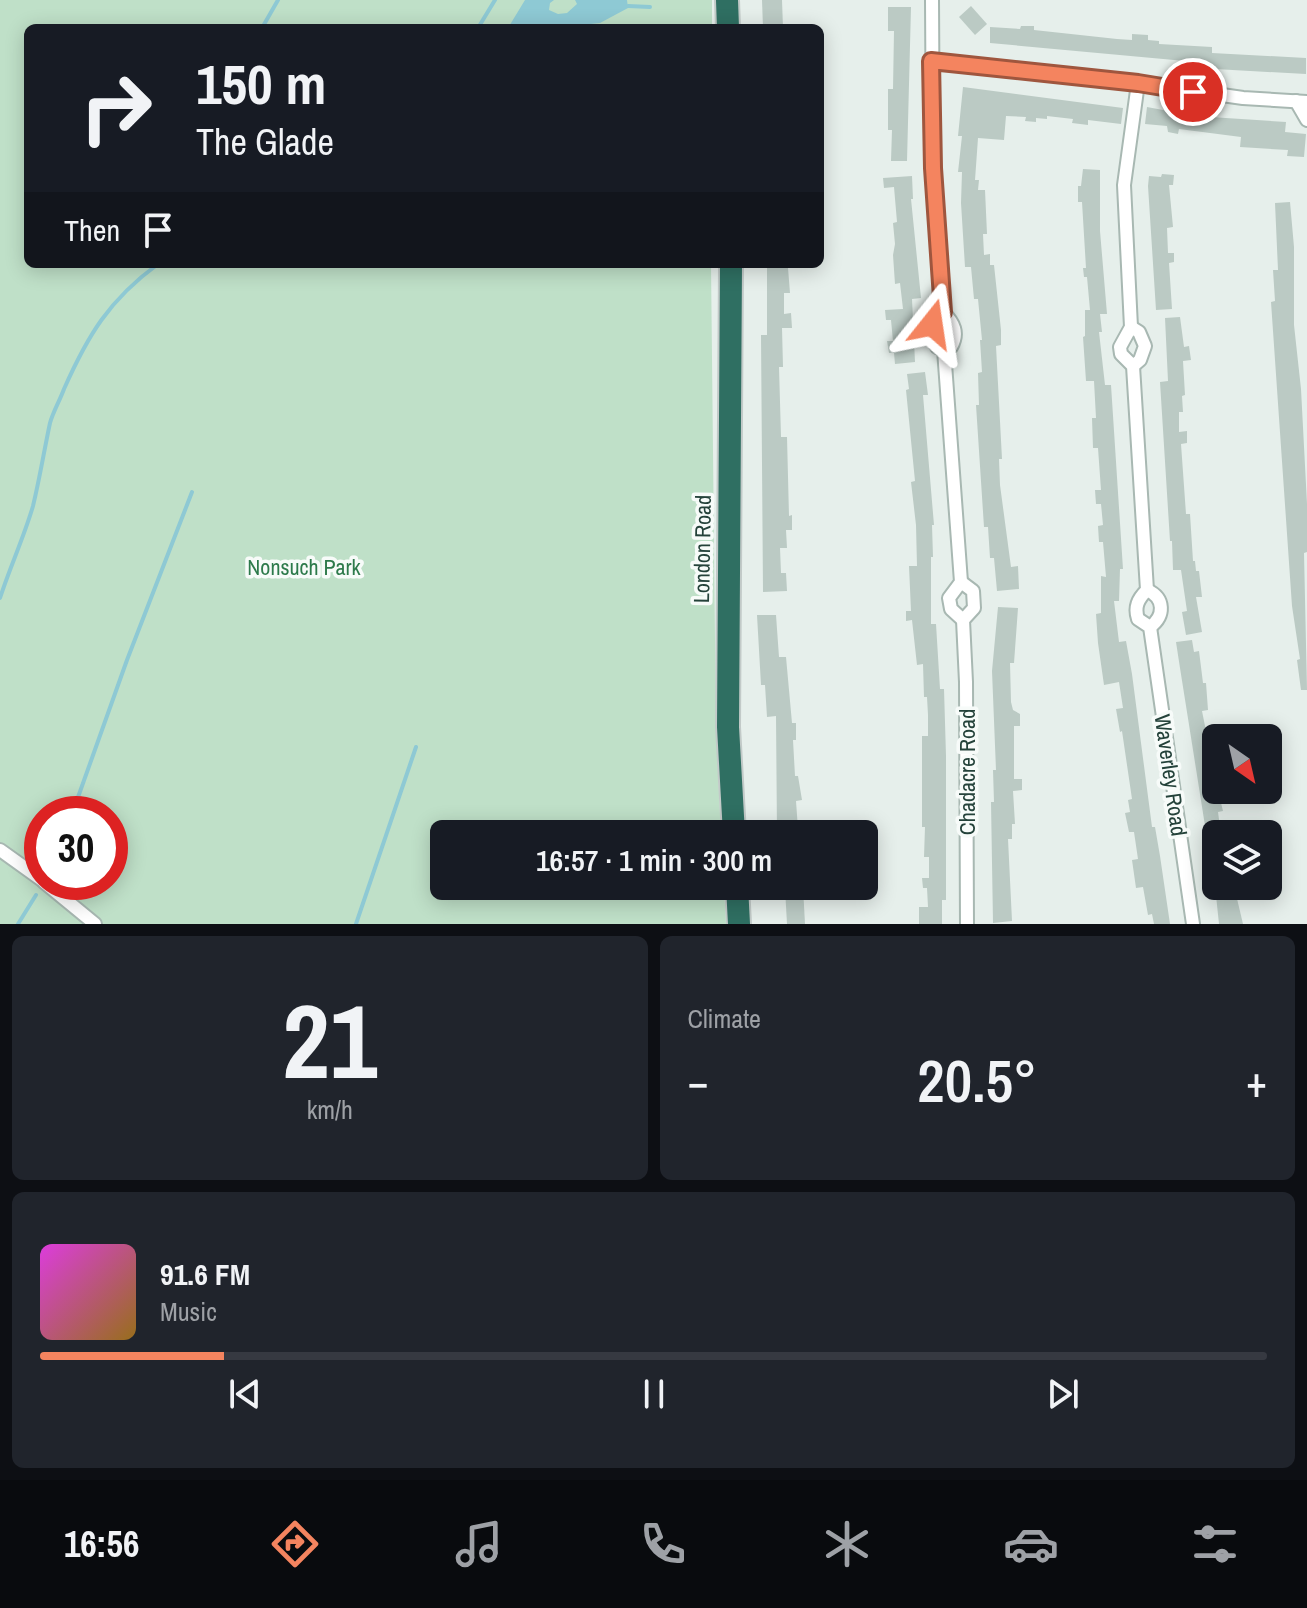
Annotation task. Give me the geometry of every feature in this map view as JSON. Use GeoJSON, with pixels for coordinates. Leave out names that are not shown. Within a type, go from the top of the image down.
{"type":"FeatureCollection","features":[{"type":"Feature","properties":{"kind":"highway"},"geometry":{"type":"LineString","coordinates":[[727,0],[728,24]]}},
{"type":"Feature","properties":{"kind":"highway","name":"London Road"},"geometry":{"type":"LineString","coordinates":[[731,268],[728,727],[733,820]]}},
{"type":"Feature","properties":{"kind":"highway"},"geometry":{"type":"LineString","coordinates":[[738,900],[739,924]]}},
{"type":"Feature","properties":{"kind":"street","name":"Chadacre Road"},"geometry":{"type":"LineString","coordinates":[[932,0],[933,168],[943,312],[954,324],[956,332],[951,347],[944,350],[937,347],[930,333],[932,324],[943,312]]}},
{"type":"Feature","properties":{"kind":"street"},"geometry":{"type":"LineString","coordinates":[[931,61],[1138,83],[1243,98],[1302,102],[1307,120]]}},
{"type":"Feature","properties":{"kind":"street","name":"Waverley Road"},"geometry":{"type":"LineString","coordinates":[[1138,83],[1124,185],[1131,327],[1120,347],[1121,354],[1133,366],[1147,590],[1136,608],[1138,619],[1150,627],[1193,924]]}},
{"type":"Feature","properties":{"kind":"street","name":"Waverley Road"},"geometry":{"type":"LineString","coordinates":[[1131,327],[1144,339],[1145,346],[1140,360],[1133,366]]}},
{"type":"Feature","properties":{"kind":"street","name":"Chadacre Road"},"geometry":{"type":"LineString","coordinates":[[944,350],[961,582],[949,598],[951,609],[963,620],[966,682],[967,924]]}},
{"type":"Feature","properties":{"kind":"street","name":"Chadacre Road"},"geometry":{"type":"LineString","coordinates":[[961,582],[973,591],[974,608],[963,620]]}},
{"type":"Feature","properties":{"kind":"street","name":"Waverley Road"},"geometry":{"type":"LineString","coordinates":[[1147,590],[1157,596],[1161,607],[1159,619],[1150,627]]}},
{"type":"Feature","properties":{"kind":"street"},"geometry":{"type":"LineString","coordinates":[[0,850],[24,867]]}},
{"type":"Feature","properties":{"kind":"street"},"geometry":{"type":"LineString","coordinates":[[66,900],[95,924]]}},
{"type":"Feature","properties":{"kind":"green space","name":"Nonsuch Park"},"geometry":{"type":"Polygon","coordinates":[[[0,0],[712,0],[712,24],[24,24],[24,268],[711,268],[716,732],[720,820],[430,820],[430,900],[725,900],[726,924],[0,924],[0,0]]]}},
{"type":"Feature","properties":{"kind":"water"},"geometry":{"type":"Polygon","coordinates":[[[525,0],[554,0],[549,10],[558,14],[567,13],[577,4],[575,0],[627,0],[628,8],[600,23],[510,24],[525,0]]]}},
{"type":"Feature","properties":{"kind":"building"},"geometry":{"type":"Polygon","coordinates":[[[762,0],[782,0],[783,24],[763,24],[762,0]]]}},
{"type":"Feature","properties":{"kind":"building"},"geometry":{"type":"Polygon","coordinates":[[[971,6],[987,24],[975,35],[959,17],[971,6]]]}},
{"type":"Feature","properties":{"kind":"building"},"geometry":{"type":"Polygon","coordinates":[[[888,7],[911,7],[907,161],[891,161],[888,89],[893,89],[894,31],[888,31],[888,7]]]}},
{"type":"Feature","properties":{"kind":"building"},"geometry":{"type":"Polygon","coordinates":[[[1021,26],[1117,39],[1132,40],[1132,34],[1148,35],[1148,40],[1159,41],[1159,44],[1212,47],[1212,53],[1306,58],[1306,74],[1215,69],[1216,66],[1185,65],[1185,61],[990,43],[990,27],[1020,29],[1021,26]]]}},
{"type":"Feature","properties":{"kind":"building"},"geometry":{"type":"Polygon","coordinates":[[[963,87],[1123,108],[1121,124],[1088,120],[1088,125],[1072,123],[1073,119],[1047,116],[1047,119],[1036,118],[1036,122],[1025,121],[1026,117],[1006,116],[1004,140],[978,138],[975,180],[979,180],[978,190],[985,190],[987,234],[983,234],[984,255],[990,254],[990,265],[994,265],[1001,330],[1001,345],[996,346],[1002,459],[999,459],[1000,485],[1011,567],[1018,566],[1019,589],[997,591],[988,527],[984,527],[976,405],[979,405],[978,373],[982,372],[982,340],[971,267],[965,267],[962,172],[958,172],[963,87]]]}},
{"type":"Feature","properties":{"kind":"building"},"geometry":{"type":"Polygon","coordinates":[[[1147,107],[1195,116],[1286,122],[1285,132],[1306,134],[1304,157],[1287,156],[1288,150],[1240,147],[1241,137],[1179,129],[1178,134],[1168,132],[1167,126],[1145,124],[1147,107]]]}},
{"type":"Feature","properties":{"kind":"building"},"geometry":{"type":"Polygon","coordinates":[[[1083,169],[1100,170],[1100,231],[1107,314],[1100,314],[1102,332],[1099,332],[1105,385],[1111,385],[1123,569],[1120,569],[1119,601],[1114,601],[1119,642],[1126,641],[1132,674],[1152,827],[1155,827],[1170,924],[1154,924],[1152,914],[1148,915],[1143,887],[1136,888],[1132,860],[1138,859],[1134,832],[1129,832],[1125,813],[1130,812],[1128,800],[1132,799],[1116,709],[1123,708],[1119,682],[1104,685],[1098,643],[1096,614],[1101,613],[1101,576],[1106,577],[1103,542],[1099,542],[1098,526],[1103,525],[1101,504],[1096,504],[1095,490],[1101,490],[1098,448],[1093,448],[1092,418],[1096,418],[1094,381],[1086,381],[1083,337],[1085,310],[1090,310],[1087,277],[1084,277],[1083,268],[1086,268],[1082,202],[1078,202],[1083,169]]]}},
{"type":"Feature","properties":{"kind":"building"},"geometry":{"type":"Polygon","coordinates":[[[1162,174],[1174,175],[1173,185],[1169,185],[1173,227],[1167,228],[1168,253],[1174,253],[1174,262],[1169,263],[1172,309],[1156,310],[1148,186],[1149,176],[1161,177],[1162,174]]]}},
{"type":"Feature","properties":{"kind":"building"},"geometry":{"type":"Polygon","coordinates":[[[912,176],[911,199],[921,298],[912,299],[915,362],[895,364],[894,353],[889,353],[887,341],[893,341],[891,320],[886,320],[885,310],[903,309],[900,283],[895,284],[893,223],[897,222],[894,187],[884,188],[883,178],[912,176]]]}},
{"type":"Feature","properties":{"kind":"building"},"geometry":{"type":"Polygon","coordinates":[[[1290,202],[1294,247],[1294,325],[1307,504],[1307,552],[1304,553],[1307,690],[1301,690],[1297,660],[1300,659],[1292,606],[1271,302],[1275,301],[1273,270],[1278,270],[1275,203],[1290,202]]]}},
{"type":"Feature","properties":{"kind":"building"},"geometry":{"type":"Polygon","coordinates":[[[767,268],[788,268],[790,293],[784,293],[784,314],[791,313],[792,328],[782,328],[783,367],[779,367],[781,437],[787,437],[792,530],[786,530],[787,548],[780,548],[781,573],[786,573],[787,591],[763,592],[761,335],[767,335],[767,268]]]}},
{"type":"Feature","properties":{"kind":"building"},"geometry":{"type":"Polygon","coordinates":[[[1180,317],[1184,347],[1189,346],[1191,360],[1183,361],[1185,395],[1182,396],[1183,412],[1179,412],[1179,432],[1187,431],[1187,443],[1181,444],[1186,514],[1190,514],[1193,561],[1196,571],[1199,571],[1202,597],[1196,597],[1202,632],[1186,635],[1182,612],[1187,611],[1181,570],[1173,570],[1170,541],[1160,382],[1168,381],[1165,318],[1180,317]]]}},
{"type":"Feature","properties":{"kind":"building"},"geometry":{"type":"Polygon","coordinates":[[[925,372],[928,395],[923,395],[934,525],[931,624],[936,624],[940,689],[944,689],[946,900],[942,900],[942,924],[919,924],[919,907],[928,907],[927,888],[923,888],[922,878],[929,878],[929,857],[924,857],[925,827],[922,827],[922,736],[928,736],[928,715],[923,664],[917,665],[912,620],[906,621],[906,611],[911,611],[909,566],[917,566],[911,482],[915,481],[907,374],[925,372]]]}},
{"type":"Feature","properties":{"kind":"building"},"geometry":{"type":"Polygon","coordinates":[[[998,607],[1018,608],[1014,663],[1010,663],[1011,702],[1013,710],[1020,714],[1020,726],[1014,726],[1014,779],[1022,779],[1022,790],[1013,791],[1015,824],[1012,824],[1012,839],[1008,839],[1012,921],[993,923],[991,802],[994,802],[993,770],[996,770],[992,671],[998,607]]]}},
{"type":"Feature","properties":{"kind":"building"},"geometry":{"type":"Polygon","coordinates":[[[757,615],[776,615],[779,657],[786,657],[792,723],[796,723],[796,740],[793,740],[795,776],[798,776],[802,800],[796,801],[797,820],[777,820],[776,716],[767,717],[765,685],[761,685],[757,615]]]}},
{"type":"Feature","properties":{"kind":"building"},"geometry":{"type":"Polygon","coordinates":[[[1192,640],[1194,652],[1199,651],[1208,710],[1202,711],[1205,724],[1202,724],[1202,804],[1221,804],[1223,811],[1218,812],[1219,820],[1204,820],[1176,642],[1192,640]]]}},
{"type":"Feature","properties":{"kind":"building"},"geometry":{"type":"Polygon","coordinates":[[[786,900],[804,900],[805,924],[787,924],[786,900]]]}},
{"type":"Feature","properties":{"kind":"building"},"geometry":{"type":"Polygon","coordinates":[[[1216,900],[1237,900],[1243,924],[1219,924],[1216,900]]]}},
{"type":"Feature","properties":{"kind":"waterway"},"geometry":{"type":"LineString","coordinates":[[264,24],[278,0]]}},
{"type":"Feature","properties":{"kind":"waterway"},"geometry":{"type":"LineString","coordinates":[[480,24],[495,0]]}},
{"type":"Feature","properties":{"kind":"waterway"},"geometry":{"type":"LineString","coordinates":[[628,6],[650,7]]}},
{"type":"Feature","properties":{"kind":"waterway"},"geometry":{"type":"LineString","coordinates":[[0,598],[33,506],[51,419],[73,370],[91,335],[113,305],[153,268]]}},
{"type":"Feature","properties":{"kind":"waterway"},"geometry":{"type":"LineString","coordinates":[[78,796],[192,492]]}},
{"type":"Feature","properties":{"kind":"waterway"},"geometry":{"type":"LineString","coordinates":[[356,924],[416,747]]}},
{"type":"Feature","properties":{"kind":"waterway"},"geometry":{"type":"LineString","coordinates":[[18,924],[33,900]]}},
{"type":"Feature","properties":{"kind":"route"},"geometry":{"type":"LineString","coordinates":[[932,324],[943,312],[933,168],[931,61],[1138,83],[1193,92]]}}]}
